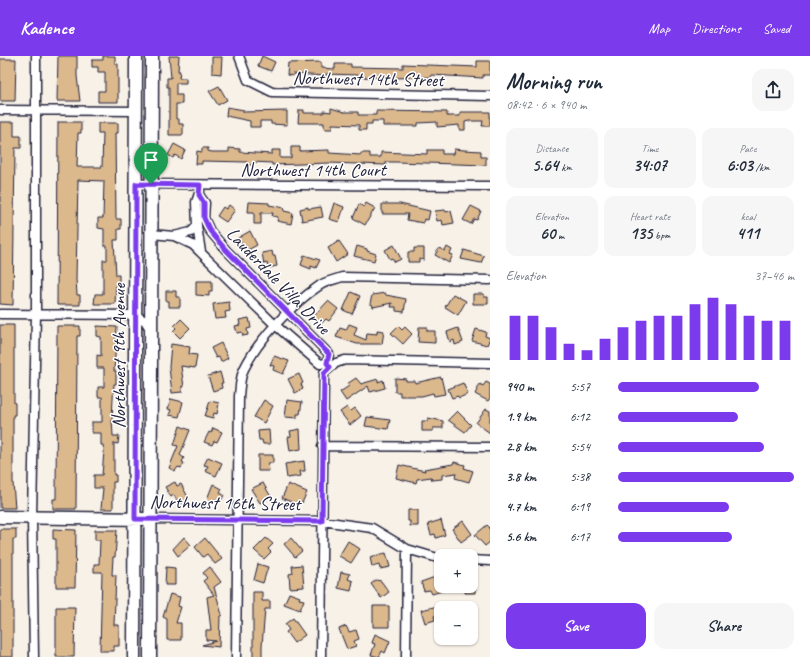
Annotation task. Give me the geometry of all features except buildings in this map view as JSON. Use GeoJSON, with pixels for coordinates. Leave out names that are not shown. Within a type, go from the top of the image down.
{"type":"FeatureCollection","features":[{"type":"Feature","properties":{"kind":"main road","name":"Northwest 9th Avenue"},"geometry":{"type":"LineString","coordinates":[[134,657],[136,56]]}},
{"type":"Feature","properties":{"kind":"main road","name":"Northwest 9th Avenue"},"geometry":{"type":"LineString","coordinates":[[150,657],[152,56]]}},
{"type":"Feature","properties":{"kind":"main road","name":"Northwest 16th Street"},"geometry":{"type":"LineString","coordinates":[[0,517],[150,519]]}},
{"type":"Feature","properties":{"kind":"street"},"geometry":{"type":"LineString","coordinates":[[34,657],[32,517],[36,314],[36,56]]}},
{"type":"Feature","properties":{"kind":"street","name":"Northwest 14th Street"},"geometry":{"type":"LineString","coordinates":[[239,56],[248,80],[272,92],[490,96]]}},
{"type":"Feature","properties":{"kind":"street"},"geometry":{"type":"LineString","coordinates":[[0,110],[35,109],[136,111]]}},
{"type":"Feature","properties":{"kind":"street","name":"Northwest 14th Court"},"geometry":{"type":"LineString","coordinates":[[136,184],[490,186]]}},
{"type":"Feature","properties":{"kind":"street","name":"Lauderdale Villa Drive"},"geometry":{"type":"LineString","coordinates":[[200,185],[199,195],[196,202],[197,226],[201,252]]}},
{"type":"Feature","properties":{"kind":"street","name":"Lauderdale Villa Drive"},"geometry":{"type":"LineString","coordinates":[[174,236],[193,245],[274,324],[320,364],[329,365],[329,354],[226,250],[210,231],[204,218],[204,203],[199,195]]}},
{"type":"Feature","properties":{"kind":"street","name":"Lauderdale Villa Drive"},"geometry":{"type":"LineString","coordinates":[[151,234],[174,236],[191,232],[197,226]]}},
{"type":"Feature","properties":{"kind":"street"},"geometry":{"type":"LineString","coordinates":[[236,657],[239,396],[240,382],[251,356],[268,335],[274,324],[320,285],[342,277],[490,280]]}},
{"type":"Feature","properties":{"kind":"street"},"geometry":{"type":"LineString","coordinates":[[0,314],[136,315],[145,321],[150,328]]}},
{"type":"Feature","properties":{"kind":"street"},"geometry":{"type":"LineString","coordinates":[[321,657],[322,446],[324,373],[329,365],[345,360],[490,363]]}},
{"type":"Feature","properties":{"kind":"street"},"geometry":{"type":"LineString","coordinates":[[322,446],[490,447]]}},
{"type":"Feature","properties":{"kind":"street","name":"Northwest 16th Street"},"geometry":{"type":"LineString","coordinates":[[150,519],[322,521],[372,528],[407,549],[434,558]]}},
{"type":"Feature","properties":{"kind":"street"},"geometry":{"type":"LineString","coordinates":[[406,657],[407,549]]}},
{"type":"Feature","properties":{"kind":"street"},"geometry":{"type":"LineString","coordinates":[[478,560],[490,561]]}},
{"type":"Feature","properties":{"kind":"route"},"geometry":{"type":"LineString","coordinates":[[136,184],[151,184],[200,185],[199,195],[204,203],[204,218],[210,231],[226,250],[329,354],[327,363],[330,367],[324,373],[322,521],[135,519],[136,184]]}}]}
